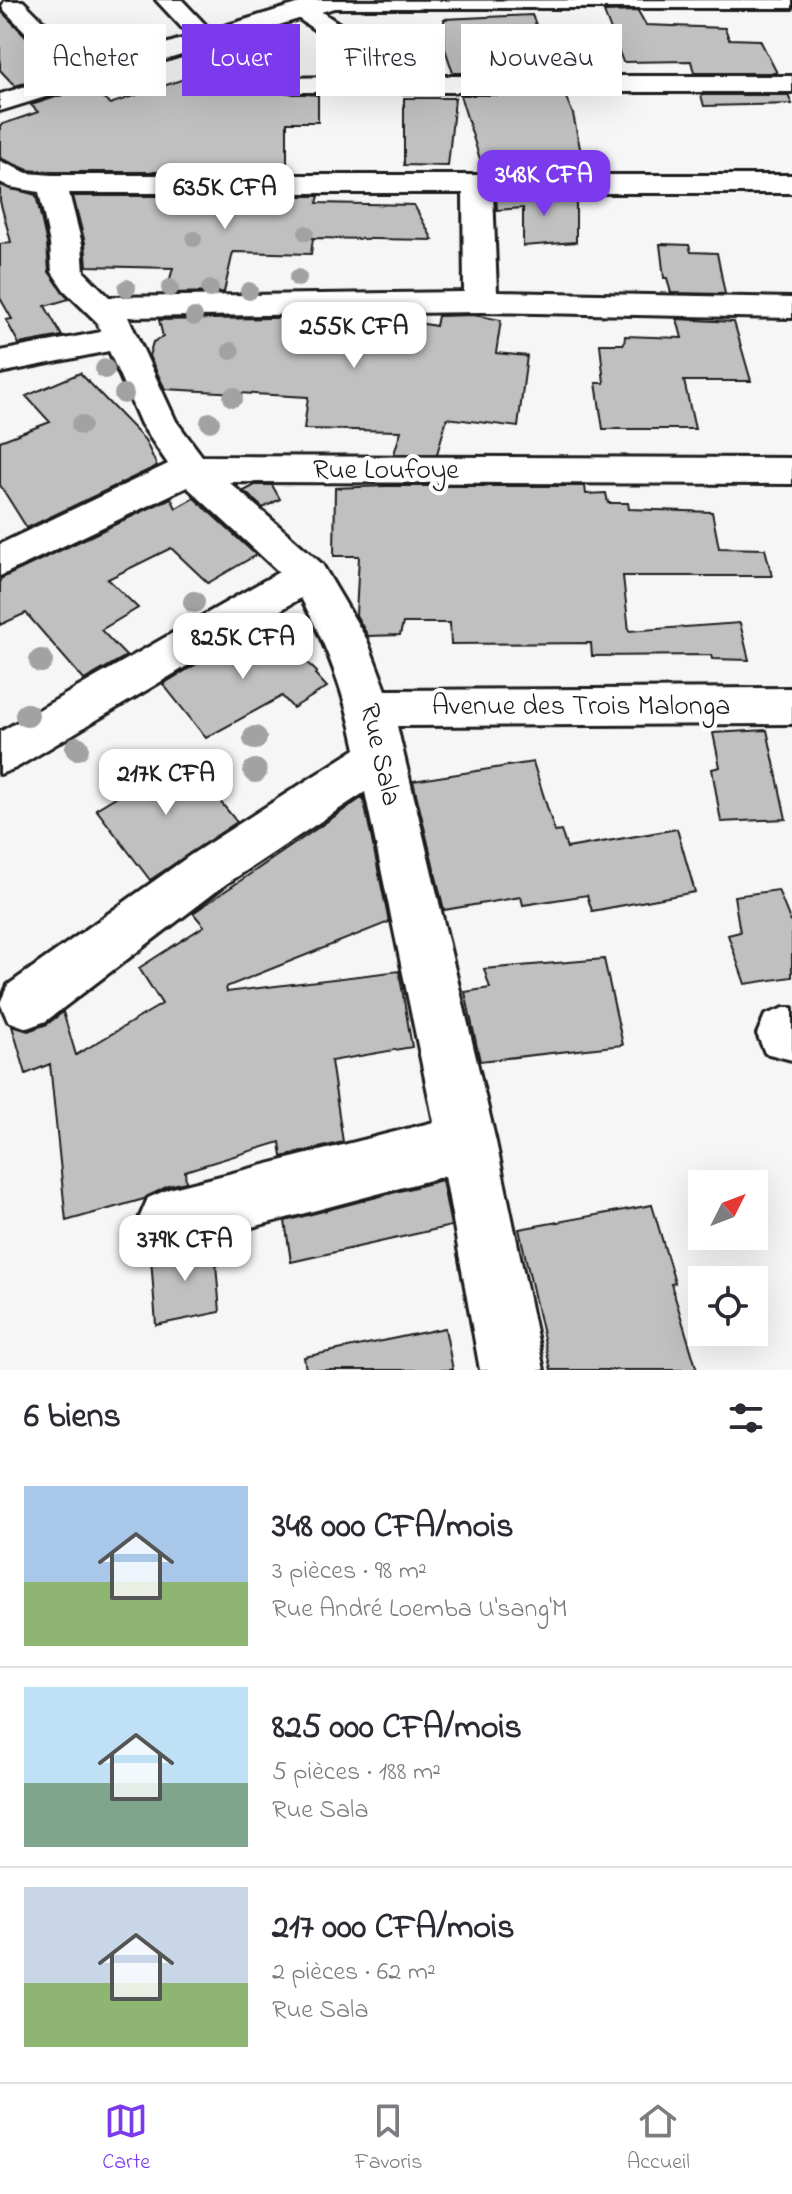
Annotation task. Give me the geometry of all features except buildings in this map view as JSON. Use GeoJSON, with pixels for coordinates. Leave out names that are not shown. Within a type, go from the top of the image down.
{"type":"FeatureCollection","features":[{"type":"Feature","properties":{"kind":"main road"},"geometry":{"type":"LineString","coordinates":[[168,0],[191,24]]}},
{"type":"Feature","properties":{"kind":"main road"},"geometry":{"type":"LineString","coordinates":[[256,24],[333,0],[792,1]]}},
{"type":"Feature","properties":{"kind":"main road"},"geometry":{"type":"LineString","coordinates":[[14,6],[32,24]]}},
{"type":"Feature","properties":{"kind":"main road"},"geometry":{"type":"LineString","coordinates":[[302,10],[323,24]]}},
{"type":"Feature","properties":{"kind":"main road"},"geometry":{"type":"LineString","coordinates":[[445,84],[792,84]]}},
{"type":"Feature","properties":{"kind":"main road"},"geometry":{"type":"LineString","coordinates":[[0,103],[24,96]]}},
{"type":"Feature","properties":{"kind":"main road"},"geometry":{"type":"LineString","coordinates":[[0,170],[20,181],[52,184],[792,184]]}},
{"type":"Feature","properties":{"kind":"main road"},"geometry":{"type":"LineString","coordinates":[[478,182],[481,302]]}},
{"type":"Feature","properties":{"kind":"main road","name":"Rue Sala"},"geometry":{"type":"LineString","coordinates":[[52,184],[66,244],[68,272],[75,283],[103,307],[121,338],[159,424],[191,469],[308,575],[346,640],[370,708],[467,1142],[512,1370]]}},
{"type":"Feature","properties":{"kind":"main road"},"geometry":{"type":"LineString","coordinates":[[103,307],[481,302],[792,308]]}},
{"type":"Feature","properties":{"kind":"main road"},"geometry":{"type":"LineString","coordinates":[[0,362],[121,338]]}},
{"type":"Feature","properties":{"kind":"main road","name":"Rue Loufoye"},"geometry":{"type":"LineString","coordinates":[[0,561],[191,469],[792,471]]}},
{"type":"Feature","properties":{"kind":"main road"},"geometry":{"type":"LineString","coordinates":[[0,755],[308,575]]}},
{"type":"Feature","properties":{"kind":"main road","name":"Avenue des Trois Malonga"},"geometry":{"type":"LineString","coordinates":[[370,708],[792,706]]}},
{"type":"Feature","properties":{"kind":"main road"},"geometry":{"type":"LineString","coordinates":[[27,1003],[209,869],[381,757]]}},
{"type":"Feature","properties":{"kind":"main road"},"geometry":{"type":"LineString","coordinates":[[169,1219],[467,1142]]}}]}
